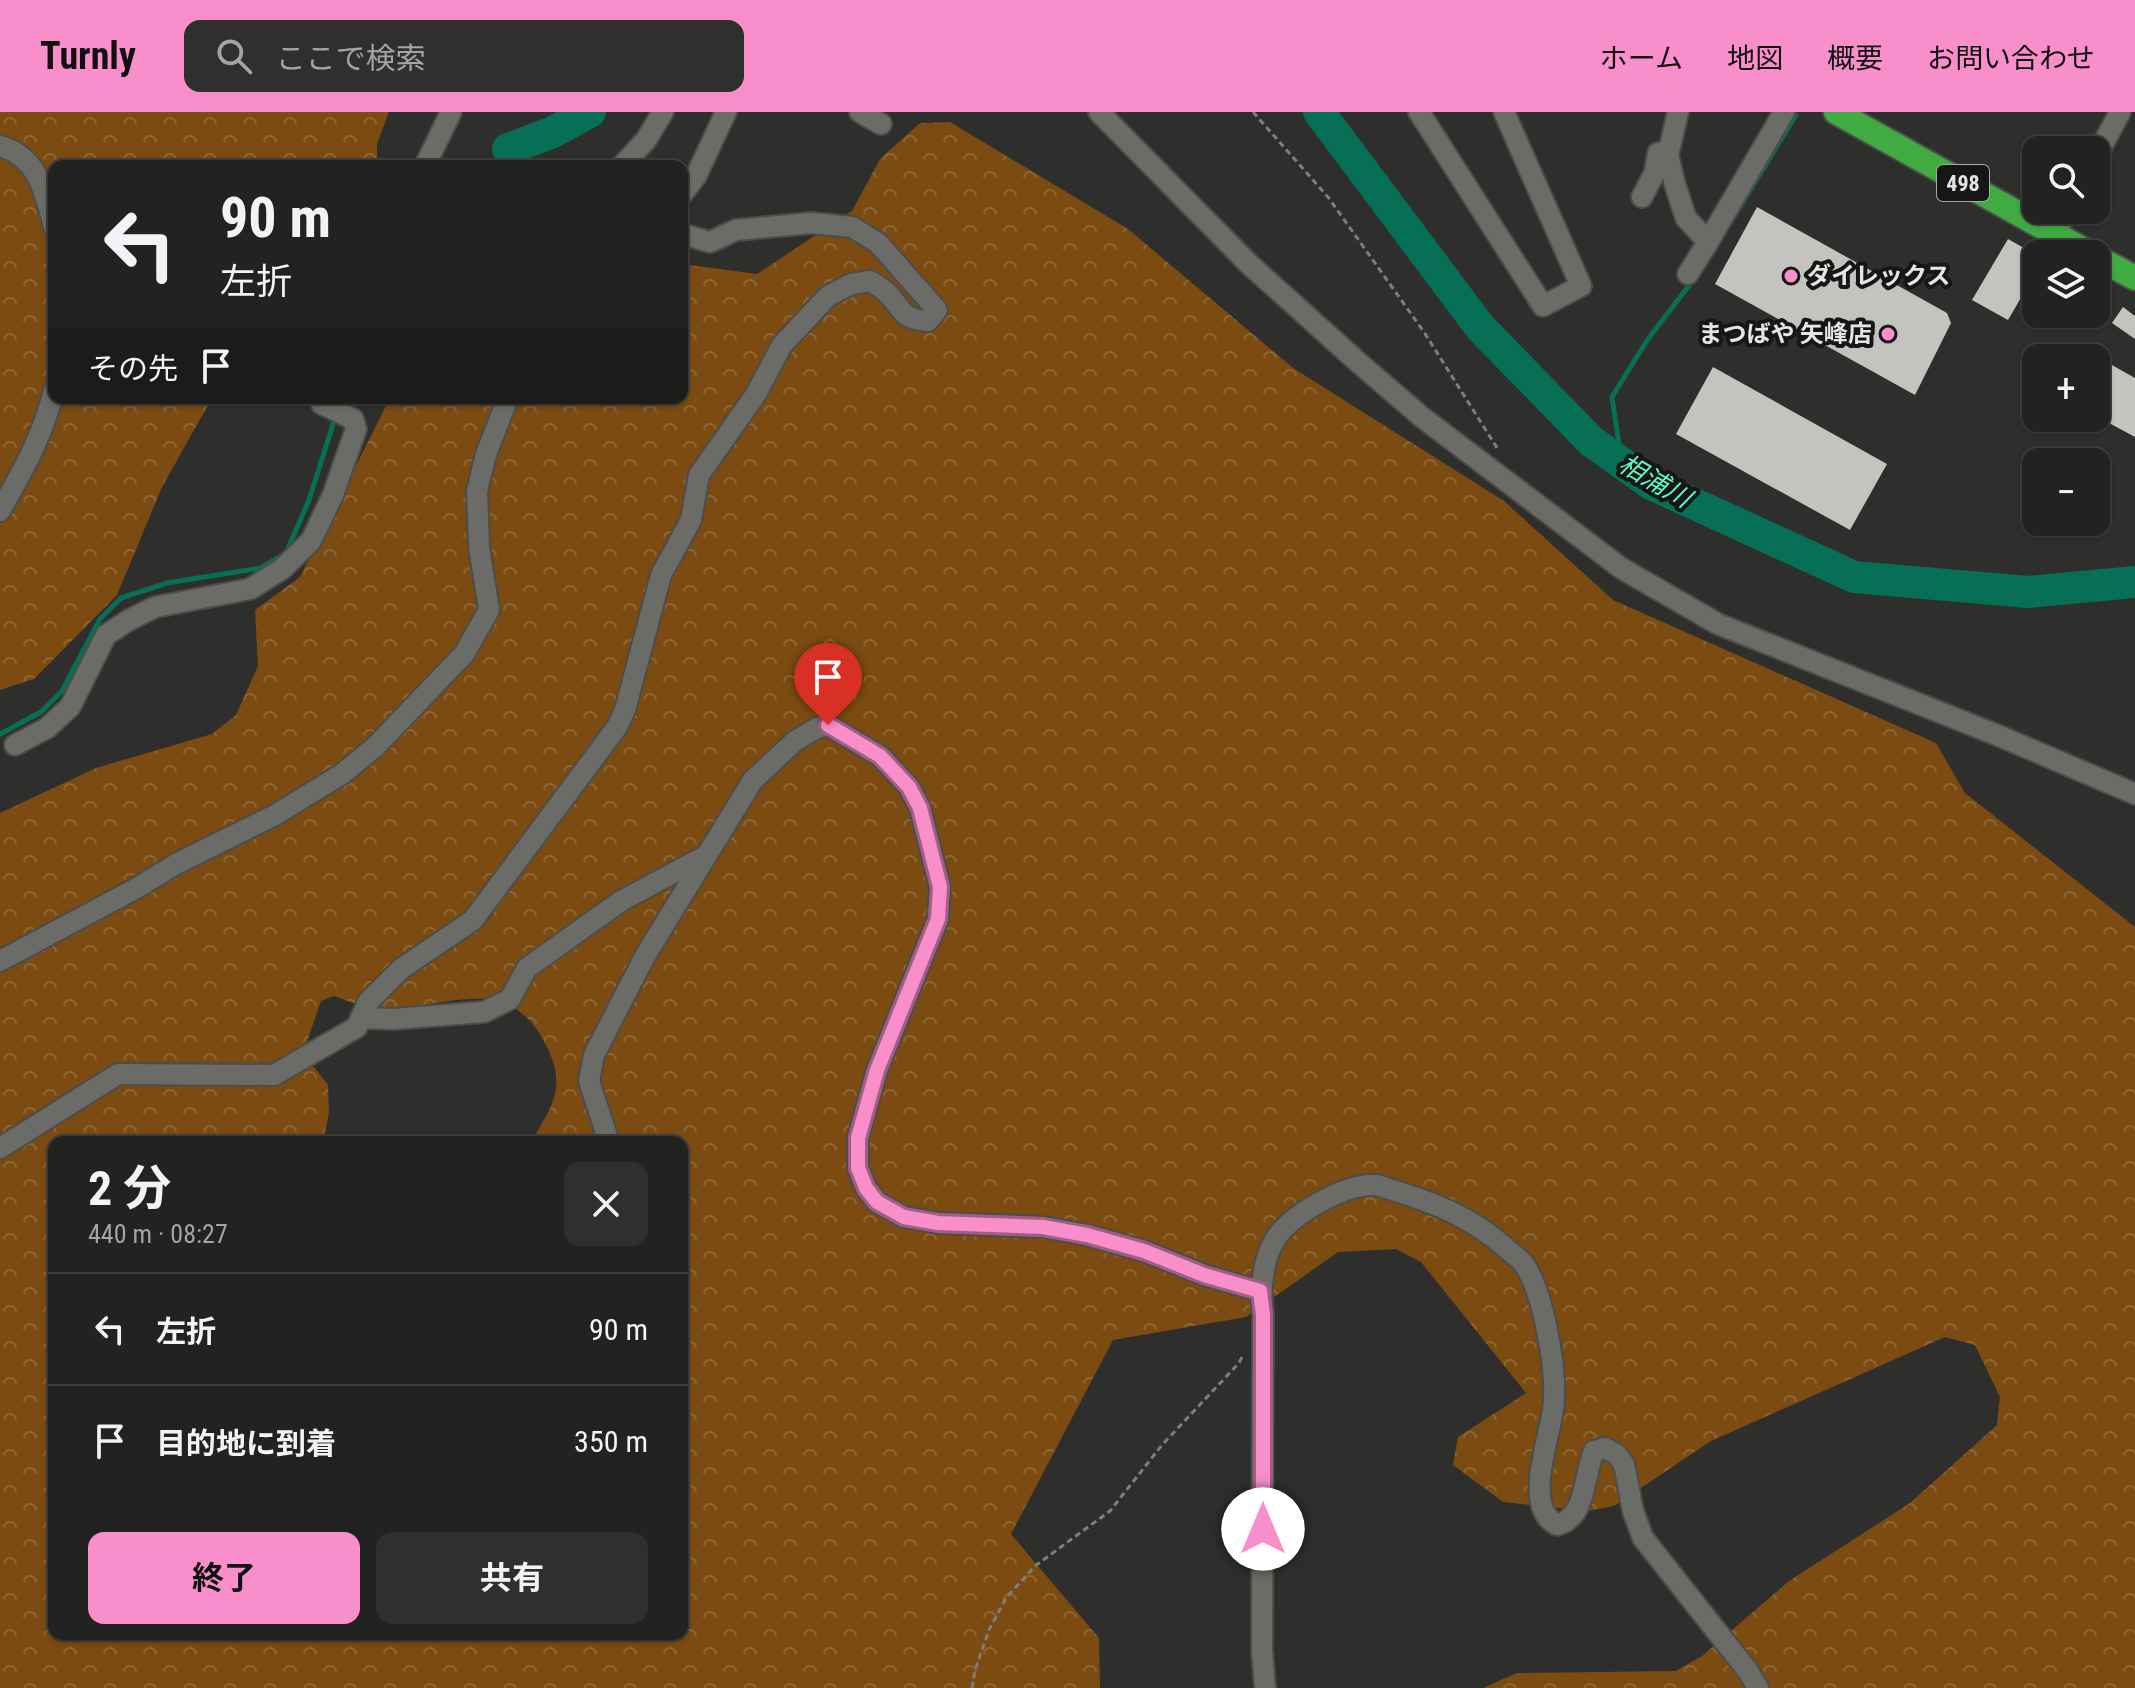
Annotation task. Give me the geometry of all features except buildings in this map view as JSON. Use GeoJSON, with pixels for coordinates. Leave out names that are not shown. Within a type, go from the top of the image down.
{"type":"FeatureCollection","features":[{"type":"Feature","properties":{"kind":"highway","name":"498"},"geometry":{"type":"LineString","coordinates":[[1836,112],[2064,240]]}},
{"type":"Feature","properties":{"kind":"highway","name":"498"},"geometry":{"type":"LineString","coordinates":[[2110,264],[2135,278]]}},
{"type":"Feature","properties":{"kind":"street"},"geometry":{"type":"LineString","coordinates":[[428,160],[451,112]]}},
{"type":"Feature","properties":{"kind":"street"},"geometry":{"type":"LineString","coordinates":[[628,160],[646,140],[663,112]]}},
{"type":"Feature","properties":{"kind":"street"},"geometry":{"type":"LineString","coordinates":[[688,186],[696,176],[726,112]]}},
{"type":"Feature","properties":{"kind":"street"},"geometry":{"type":"LineString","coordinates":[[860,112],[881,124]]}},
{"type":"Feature","properties":{"kind":"street"},"geometry":{"type":"LineString","coordinates":[[1099,112],[1249,264],[1359,363],[1423,418],[1621,568],[1718,624],[1997,735],[2135,794]]}},
{"type":"Feature","properties":{"kind":"street"},"geometry":{"type":"LineString","coordinates":[[1419,112],[1543,306],[1581,286],[1504,112]]}},
{"type":"Feature","properties":{"kind":"street"},"geometry":{"type":"LineString","coordinates":[[1678,112],[1668,155],[1686,218],[1708,242]]}},
{"type":"Feature","properties":{"kind":"street"},"geometry":{"type":"LineString","coordinates":[[1688,274],[1784,112]]}},
{"type":"Feature","properties":{"kind":"street"},"geometry":{"type":"LineString","coordinates":[[2109,136],[2120,117]]}},
{"type":"Feature","properties":{"kind":"street"},"geometry":{"type":"LineString","coordinates":[[0,146],[12,150],[34,167],[48,209]]}},
{"type":"Feature","properties":{"kind":"street"},"geometry":{"type":"LineString","coordinates":[[1642,197],[1655,172],[1658,153],[1668,155]]}},
{"type":"Feature","properties":{"kind":"street"},"geometry":{"type":"LineString","coordinates":[[0,1148],[118,1074],[274,1075],[357,1027],[368,1002],[401,969],[473,920],[617,727],[625,710],[661,575],[691,520],[699,475],[756,394],[782,345],[828,296],[851,284],[870,281],[887,293],[898,310],[915,320],[928,321],[937,310],[878,243],[852,227],[811,223],[736,230],[710,242],[688,236]]}},
{"type":"Feature","properties":{"kind":"street"},"geometry":{"type":"LineString","coordinates":[[2055,235],[2061,224]]}},
{"type":"Feature","properties":{"kind":"street"},"geometry":{"type":"LineString","coordinates":[[0,511],[35,448],[50,404]]}},
{"type":"Feature","properties":{"kind":"street"},"geometry":{"type":"LineString","coordinates":[[317,425],[324,404]]}},
{"type":"Feature","properties":{"kind":"street"},"geometry":{"type":"LineString","coordinates":[[15,745],[47,728],[70,707],[106,635],[155,607],[250,589],[282,569],[311,541],[333,495],[356,429],[353,419],[326,404]]}},
{"type":"Feature","properties":{"kind":"street"},"geometry":{"type":"LineString","coordinates":[[0,961],[122,897],[176,864],[275,815],[342,774],[375,747],[464,654],[489,610],[479,547],[477,491],[486,454],[506,404]]}},
{"type":"Feature","properties":{"kind":"street"},"geometry":{"type":"LineString","coordinates":[[607,1136],[589,1081],[594,1055],[645,956],[753,780],[795,741],[828,725],[880,756],[909,787],[920,808],[940,887],[938,919],[877,1070],[858,1138],[858,1168],[866,1188],[877,1202],[904,1217],[938,1223],[1043,1227],[1087,1235],[1260,1291]]}},
{"type":"Feature","properties":{"kind":"street"},"geometry":{"type":"LineString","coordinates":[[361,1018],[393,1019],[484,1012],[510,999],[527,968],[621,901],[705,856]]}},
{"type":"Feature","properties":{"kind":"street"},"geometry":{"type":"LineString","coordinates":[[1265,1688],[1262,1651],[1263,1315],[1260,1291],[1275,1238],[1294,1220],[1340,1191],[1375,1185],[1460,1214],[1523,1263],[1540,1299],[1554,1400],[1539,1483],[1540,1507],[1547,1519],[1557,1525],[1568,1522],[1577,1513],[1587,1467],[1594,1451],[1605,1448],[1616,1454],[1624,1464],[1633,1511],[1643,1538],[1748,1671],[1758,1688]]}},
{"type":"Feature","properties":{"kind":"path"},"geometry":{"type":"LineString","coordinates":[[1253,112],[1328,197],[1424,332],[1503,457]]}},
{"type":"Feature","properties":{"kind":"path"},"geometry":{"type":"LineString","coordinates":[[972,1688],[989,1630],[1006,1598],[1035,1566],[1110,1511],[1162,1445],[1239,1363],[1245,1351]]}},
{"type":"Feature","properties":{"kind":"green space"},"geometry":{"type":"Polygon","coordinates":[[[0,112],[389,112],[377,144],[377,160],[48,160],[48,404],[209,404],[162,487],[117,595],[34,679],[0,690],[0,112]]]}},
{"type":"Feature","properties":{"kind":"green space"},"geometry":{"type":"Polygon","coordinates":[[[950,122],[1128,229],[1293,368],[1504,501],[1613,600],[1936,743],[1965,793],[2135,927],[2135,1688],[1483,1688],[1517,1673],[1676,1671],[1702,1656],[1789,1581],[1910,1503],[1997,1425],[2000,1397],[1975,1345],[1945,1337],[1711,1441],[1614,1506],[1587,1511],[1503,1502],[1453,1465],[1458,1437],[1526,1393],[1421,1262],[1396,1249],[1338,1252],[1246,1317],[1113,1340],[1011,1534],[1099,1638],[1100,1688],[0,1688],[0,813],[96,768],[212,734],[236,715],[258,666],[255,610],[300,577],[387,404],[688,404],[688,265],[757,274],[852,211],[880,159],[920,123],[950,122]]]}},
{"type":"Feature","properties":{"kind":"waterway"},"geometry":{"type":"LineString","coordinates":[[508,149],[551,133],[590,112]]}},
{"type":"Feature","properties":{"kind":"waterway","name":"相浦川"},"geometry":{"type":"LineString","coordinates":[[1319,112],[1480,327],[1591,441],[1651,484],[1854,577],[2028,592],[2135,582]]}},
{"type":"Feature","properties":{"kind":"waterway"},"geometry":{"type":"LineString","coordinates":[[1707,261],[1796,115]]}},
{"type":"Feature","properties":{"kind":"waterway"},"geometry":{"type":"LineString","coordinates":[[499,160],[508,149]]}},
{"type":"Feature","properties":{"kind":"waterway"},"geometry":{"type":"LineString","coordinates":[[1622,464],[1612,397],[1648,339],[1694,279]]}},
{"type":"Feature","properties":{"kind":"waterway"},"geometry":{"type":"LineString","coordinates":[[0,734],[41,712],[62,691],[100,619],[121,598],[167,583],[261,568],[286,553],[309,500],[336,415]]}},
{"type":"Feature","properties":{"kind":"place","name":"ダイレックス"},"geometry":{"type":"Point","coordinates":[1791,276]}},
{"type":"Feature","properties":{"kind":"place","name":"まつばや 矢峰店"},"geometry":{"type":"Point","coordinates":[1888,334]}},
{"type":"Feature","properties":{"kind":"route"},"geometry":{"type":"LineString","coordinates":[[828,725],[880,756],[909,787],[920,808],[940,887],[938,919],[877,1070],[858,1138],[858,1168],[866,1188],[877,1202],[904,1217],[938,1223],[1043,1227],[1087,1235],[1260,1291],[1263,1315],[1263,1529]]}}]}
